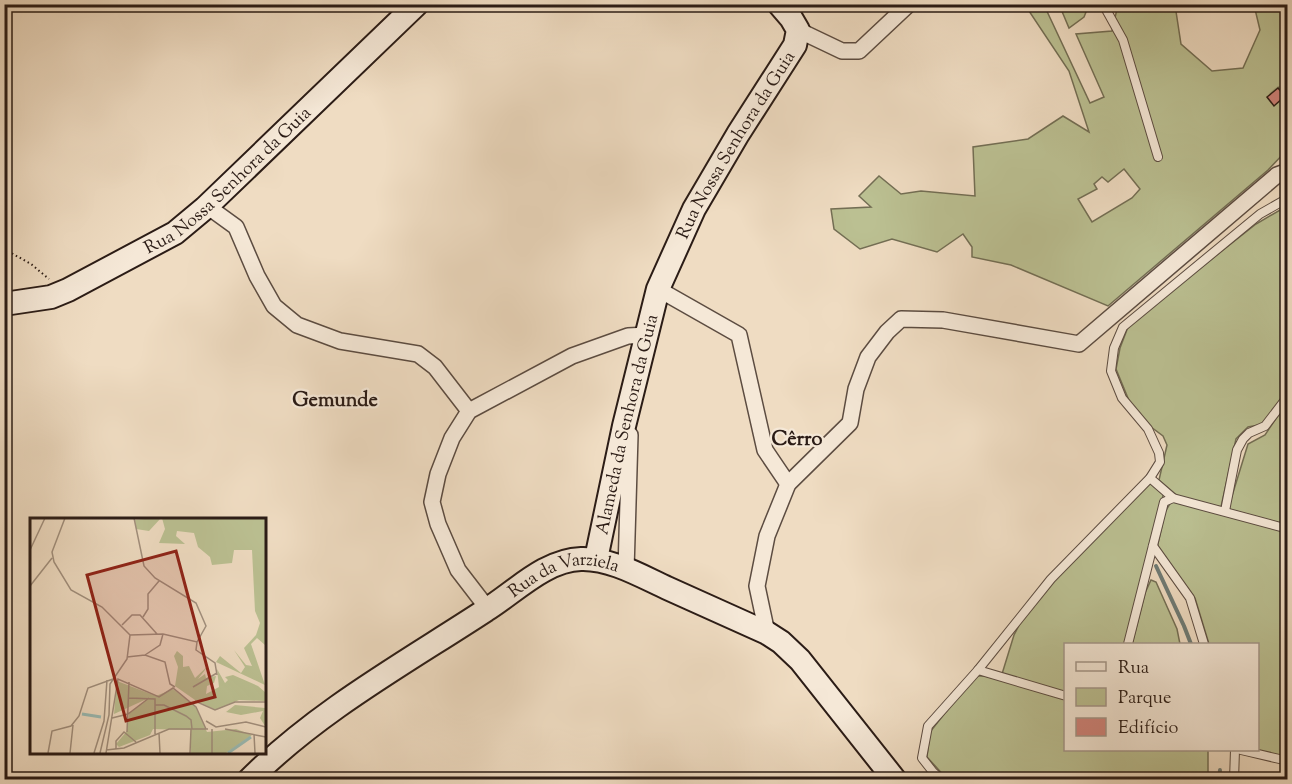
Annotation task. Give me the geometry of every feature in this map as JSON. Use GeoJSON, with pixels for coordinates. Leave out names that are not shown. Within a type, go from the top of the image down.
{"type":"FeatureCollection","features":[{"type":"Feature","properties":{"kind":"street","name":"Rua Nossa Senhora da Guia"},"geometry":{"type":"LineString","coordinates":[[4,304],[57,295],[176,233],[417,4]]}},
{"type":"Feature","properties":{"kind":"street","name":"Rua Nossa Senhora da Guia"},"geometry":{"type":"LineString","coordinates":[[658,290],[694,209],[738,134],[788,60],[795,45],[798,30],[779,4]]}},
{"type":"Feature","properties":{"kind":"street"},"geometry":{"type":"LineString","coordinates":[[798,30],[842,51],[859,51],[909,4]]}},
{"type":"Feature","properties":{"kind":"street"},"geometry":{"type":"LineString","coordinates":[[767,633],[757,586],[768,536],[788,484],[850,423],[856,389],[868,357],[887,332],[901,319],[943,320],[1079,344],[1284,170]]}},
{"type":"Feature","properties":{"kind":"street"},"geometry":{"type":"LineString","coordinates":[[207,206],[236,227],[257,276],[274,306],[297,325],[340,341],[418,354],[435,367],[469,411]]}},
{"type":"Feature","properties":{"kind":"street"},"geometry":{"type":"LineString","coordinates":[[658,290],[739,335],[765,450],[788,484]]}},
{"type":"Feature","properties":{"kind":"street","name":"Alameda da Senhora da Guia"},"geometry":{"type":"LineString","coordinates":[[596,560],[624,426],[658,290]]}},
{"type":"Feature","properties":{"kind":"street"},"geometry":{"type":"LineString","coordinates":[[488,609],[459,570],[438,524],[432,502],[441,465],[452,438],[469,411],[572,356],[628,336],[647,335]]}},
{"type":"Feature","properties":{"kind":"street"},"geometry":{"type":"LineString","coordinates":[[624,426],[630,431],[626,570]]}},
{"type":"Feature","properties":{"kind":"street","name":"Rua da Varziela"},"geometry":{"type":"LineString","coordinates":[[249,780],[303,731],[422,651],[537,575],[563,561],[581,558],[596,560],[626,570],[767,633],[781,642],[800,660],[895,780]]}},
{"type":"Feature","properties":{"kind":"lane"},"geometry":{"type":"LineString","coordinates":[[1103,4],[1123,40],[1158,157]]}},
{"type":"Feature","properties":{"kind":"lane"},"geometry":{"type":"LineString","coordinates":[[942,780],[922,758],[928,726],[978,670],[1051,579],[1150,478],[1160,462],[1159,453],[1148,429],[1122,398],[1111,371],[1114,348],[1123,327],[1260,214],[1287,198]]}},
{"type":"Feature","properties":{"kind":"lane"},"geometry":{"type":"LineString","coordinates":[[1225,511],[1237,450],[1243,439],[1265,426],[1287,396]]}},
{"type":"Feature","properties":{"kind":"lane"},"geometry":{"type":"LineString","coordinates":[[1150,478],[1173,498],[1287,529]]}},
{"type":"Feature","properties":{"kind":"lane"},"geometry":{"type":"LineString","coordinates":[[1129,643],[1164,502],[1173,498]]}},
{"type":"Feature","properties":{"kind":"lane"},"geometry":{"type":"LineString","coordinates":[[1153,546],[1190,598],[1203,643]]}},
{"type":"Feature","properties":{"kind":"lane"},"geometry":{"type":"LineString","coordinates":[[978,670],[1064,696]]}},
{"type":"Feature","properties":{"kind":"lane"},"geometry":{"type":"LineString","coordinates":[[1234,780],[1235,751]]}},
{"type":"Feature","properties":{"kind":"lane"},"geometry":{"type":"LineString","coordinates":[[1245,751],[1287,761]]}},
{"type":"Feature","properties":{"kind":"path"},"geometry":{"type":"LineString","coordinates":[[4,249],[31,264],[53,282],[57,295]]}},
{"type":"Feature","properties":{"kind":"green space"},"geometry":{"type":"Polygon","coordinates":[[[1025,5],[1044,5],[1090,103],[1104,97],[1076,34],[1112,31],[1116,5],[1175,5],[1181,44],[1212,71],[1243,68],[1260,30],[1254,5],[1287,5],[1287,150],[1268,170],[1108,306],[1011,265],[972,257],[972,247],[963,234],[937,252],[892,239],[860,249],[834,229],[831,209],[871,207],[859,196],[879,176],[901,194],[921,191],[975,196],[973,147],[1028,139],[1063,116],[1089,132],[1069,71],[1025,5]],[[1124,169],[1108,182],[1102,177],[1094,184],[1097,189],[1078,199],[1092,222],[1132,198],[1140,189],[1124,169]]]}},
{"type":"Feature","properties":{"kind":"green space"},"geometry":{"type":"Polygon","coordinates":[[[1076,5],[1088,7],[1084,17],[1069,28],[1061,9],[1076,5]]]}},
{"type":"Feature","properties":{"kind":"green space"},"geometry":{"type":"Polygon","coordinates":[[[1287,206],[1287,393],[1264,424],[1248,427],[1236,439],[1221,507],[1180,498],[1159,480],[1167,445],[1163,436],[1147,424],[1130,403],[1116,369],[1120,348],[1128,327],[1256,224],[1287,206]]]}},
{"type":"Feature","properties":{"kind":"green space"},"geometry":{"type":"Polygon","coordinates":[[[1287,402],[1287,525],[1228,509],[1248,444],[1265,435],[1287,402]]]}},
{"type":"Feature","properties":{"kind":"green space"},"geometry":{"type":"Polygon","coordinates":[[[1148,482],[1164,492],[1125,643],[1064,643],[1064,694],[1002,674],[1014,635],[1025,614],[1148,482]]]}},
{"type":"Feature","properties":{"kind":"green space"},"geometry":{"type":"Polygon","coordinates":[[[1171,502],[1176,502],[1287,531],[1287,757],[1259,751],[1259,643],[1209,643],[1195,598],[1157,548],[1165,512],[1171,502]]]}},
{"type":"Feature","properties":{"kind":"green space"},"geometry":{"type":"Polygon","coordinates":[[[1151,580],[1156,582],[1177,629],[1180,643],[1132,643],[1145,593],[1151,580]]]}},
{"type":"Feature","properties":{"kind":"green space"},"geometry":{"type":"Polygon","coordinates":[[[978,676],[985,676],[1064,698],[1064,751],[1208,751],[1208,779],[947,779],[927,757],[930,732],[968,684],[978,676]]]}},
{"type":"Feature","properties":{"kind":"building"},"geometry":{"type":"Polygon","coordinates":[[[1278,88],[1285,96],[1274,106],[1267,97],[1278,88]]]}},
{"type":"Feature","properties":{"kind":"waterway"},"geometry":{"type":"LineString","coordinates":[[1156,566],[1191,643]]}},
{"type":"Feature","properties":{"kind":"waterway"},"geometry":{"type":"LineString","coordinates":[[1219,780],[1220,770]]}},
{"type":"Feature","properties":{"kind":"district","name":"Gemunde"},"geometry":{"type":"Point","coordinates":[335,399]}},
{"type":"Feature","properties":{"kind":"district","name":"Cêrro"},"geometry":{"type":"Point","coordinates":[797,438]}}]}
